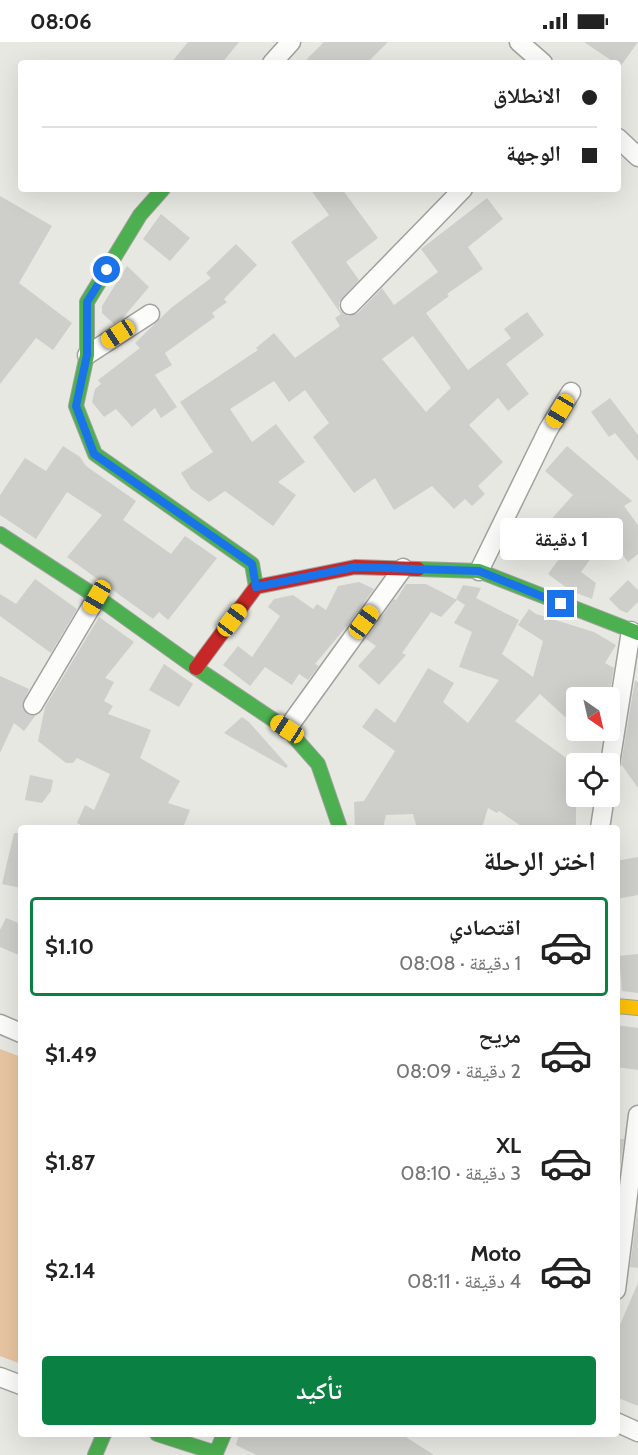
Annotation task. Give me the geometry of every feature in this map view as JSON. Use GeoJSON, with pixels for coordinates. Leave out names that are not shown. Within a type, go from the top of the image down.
{"type":"FeatureCollection","features":[{"type":"Feature","properties":{"kind":"street"},"geometry":{"type":"LineString","coordinates":[[275,60],[291,42]]}},
{"type":"Feature","properties":{"kind":"street"},"geometry":{"type":"LineString","coordinates":[[519,42],[540,60]]}},
{"type":"Feature","properties":{"kind":"street"},"geometry":{"type":"LineString","coordinates":[[621,141],[638,157]]}},
{"type":"Feature","properties":{"kind":"street"},"geometry":{"type":"LineString","coordinates":[[160,192],[140,215],[87,302],[87,355],[76,406],[94,454],[252,564],[256,587]]}},
{"type":"Feature","properties":{"kind":"street"},"geometry":{"type":"LineString","coordinates":[[351,305],[460,192]]}},
{"type":"Feature","properties":{"kind":"street"},"geometry":{"type":"LineString","coordinates":[[87,355],[150,314]]}},
{"type":"Feature","properties":{"kind":"street"},"geometry":{"type":"LineString","coordinates":[[479,571],[548,430],[571,392]]}},
{"type":"Feature","properties":{"kind":"street"},"geometry":{"type":"LineString","coordinates":[[0,534],[97,597],[196,668],[287,729],[318,764],[339,825]]}},
{"type":"Feature","properties":{"kind":"street"},"geometry":{"type":"LineString","coordinates":[[196,668],[256,587],[355,567],[479,571],[635,632],[612,753]]}},
{"type":"Feature","properties":{"kind":"street"},"geometry":{"type":"LineString","coordinates":[[287,729],[403,568]]}},
{"type":"Feature","properties":{"kind":"street"},"geometry":{"type":"LineString","coordinates":[[33,705],[97,597]]}},
{"type":"Feature","properties":{"kind":"street"},"geometry":{"type":"LineString","coordinates":[[600,825],[603,807]]}},
{"type":"Feature","properties":{"kind":"street"},"geometry":{"type":"LineString","coordinates":[[620,1006],[638,1008]]}},
{"type":"Feature","properties":{"kind":"street"},"geometry":{"type":"LineString","coordinates":[[0,1024],[18,1032]]}},
{"type":"Feature","properties":{"kind":"street"},"geometry":{"type":"LineString","coordinates":[[620,1258],[638,1115]]}},
{"type":"Feature","properties":{"kind":"street"},"geometry":{"type":"LineString","coordinates":[[0,1377],[18,1384]]}},
{"type":"Feature","properties":{"kind":"street"},"geometry":{"type":"LineString","coordinates":[[620,1424],[638,1432]]}},
{"type":"Feature","properties":{"kind":"street"},"geometry":{"type":"LineString","coordinates":[[96,1455],[103,1437]]}},
{"type":"Feature","properties":{"kind":"street"},"geometry":{"type":"LineString","coordinates":[[166,1437],[218,1454],[223,1437]]}},
{"type":"Feature","properties":{"kind":"shaded area"},"geometry":{"type":"Polygon","coordinates":[[[0,1049],[18,1056],[18,1363],[0,1356],[0,1049]]]}},
{"type":"Feature","properties":{"kind":"building"},"geometry":{"type":"Polygon","coordinates":[[[188,42],[239,42],[224,60],[173,60],[188,42]]]}},
{"type":"Feature","properties":{"kind":"building"},"geometry":{"type":"Polygon","coordinates":[[[324,42],[388,42],[370,60],[306,60],[324,42]]]}},
{"type":"Feature","properties":{"kind":"building"},"geometry":{"type":"Polygon","coordinates":[[[584,42],[638,42],[621,66],[621,60],[611,60],[584,42]]]}},
{"type":"Feature","properties":{"kind":"building"},"geometry":{"type":"Polygon","coordinates":[[[312,192],[344,192],[378,238],[346,262],[359,280],[339,302],[339,309],[348,316],[358,313],[382,288],[394,305],[438,272],[421,249],[487,198],[503,219],[468,247],[483,269],[447,294],[449,296],[426,313],[468,370],[511,338],[504,329],[527,312],[544,335],[506,364],[529,394],[508,411],[498,398],[469,425],[503,462],[478,486],[485,494],[472,506],[465,499],[454,509],[432,486],[394,510],[375,478],[354,493],[313,437],[329,423],[305,390],[289,402],[274,381],[230,409],[252,442],[276,424],[305,462],[278,482],[296,495],[273,526],[225,491],[209,502],[191,489],[181,473],[213,452],[180,402],[258,350],[256,348],[274,333],[295,358],[340,326],[335,318],[341,314],[291,242],[329,215],[312,192]],[[413,336],[382,359],[426,412],[451,388],[413,336]]]}},
{"type":"Feature","properties":{"kind":"building"},"geometry":{"type":"Polygon","coordinates":[[[0,196],[52,226],[19,283],[72,323],[53,350],[36,338],[0,384],[0,196]]]}},
{"type":"Feature","properties":{"kind":"building"},"geometry":{"type":"Polygon","coordinates":[[[161,214],[190,238],[170,261],[143,239],[161,214]]]}},
{"type":"Feature","properties":{"kind":"building"},"geometry":{"type":"Polygon","coordinates":[[[236,244],[257,265],[224,299],[227,302],[212,313],[215,317],[165,353],[172,365],[155,375],[177,407],[161,418],[155,408],[132,427],[116,409],[104,417],[92,402],[95,389],[101,384],[98,380],[140,348],[135,343],[171,308],[211,278],[206,273],[236,244]]]}},
{"type":"Feature","properties":{"kind":"building"},"geometry":{"type":"Polygon","coordinates":[[[127,266],[149,287],[121,320],[114,324],[102,313],[102,306],[127,266]]]}},
{"type":"Feature","properties":{"kind":"building"},"geometry":{"type":"Polygon","coordinates":[[[610,398],[638,435],[638,461],[615,433],[609,437],[591,412],[610,398]]]}},
{"type":"Feature","properties":{"kind":"building"},"geometry":{"type":"Polygon","coordinates":[[[63,446],[80,457],[86,466],[136,501],[123,520],[171,554],[185,536],[217,558],[168,620],[159,612],[153,619],[67,557],[102,515],[67,492],[36,539],[0,515],[0,495],[25,458],[46,471],[63,446]]]}},
{"type":"Feature","properties":{"kind":"building"},"geometry":{"type":"Polygon","coordinates":[[[567,446],[632,501],[624,506],[638,525],[638,554],[628,562],[608,535],[581,572],[596,583],[592,599],[571,591],[548,574],[562,555],[539,533],[573,495],[545,471],[567,446]]]}},
{"type":"Feature","properties":{"kind":"building"},"geometry":{"type":"Polygon","coordinates":[[[35,579],[77,609],[51,653],[0,616],[0,594],[16,604],[35,579]]]}},
{"type":"Feature","properties":{"kind":"building"},"geometry":{"type":"Polygon","coordinates":[[[628,580],[638,590],[638,602],[627,613],[620,610],[609,599],[628,580]]]}},
{"type":"Feature","properties":{"kind":"building"},"geometry":{"type":"Polygon","coordinates":[[[359,582],[374,589],[315,664],[319,666],[308,680],[299,674],[292,685],[265,667],[250,686],[223,665],[238,646],[252,657],[280,616],[268,607],[274,599],[293,595],[313,609],[317,604],[326,610],[338,586],[359,582]]]}},
{"type":"Feature","properties":{"kind":"building"},"geometry":{"type":"Polygon","coordinates":[[[406,584],[426,584],[457,600],[441,617],[431,612],[402,653],[406,655],[379,685],[358,666],[376,646],[366,639],[406,584]]]}},
{"type":"Feature","properties":{"kind":"building"},"geometry":{"type":"Polygon","coordinates":[[[463,585],[481,588],[476,598],[519,620],[502,654],[533,677],[543,641],[518,625],[529,609],[536,614],[594,632],[616,645],[605,663],[614,668],[611,687],[566,687],[566,718],[540,694],[515,721],[566,758],[566,807],[576,807],[576,825],[520,825],[499,811],[497,813],[488,808],[483,825],[416,825],[413,814],[386,815],[384,825],[355,825],[354,802],[364,801],[395,751],[362,727],[376,708],[395,723],[428,668],[454,683],[443,702],[468,723],[499,680],[459,667],[472,632],[454,623],[465,605],[456,599],[463,585]]]}},
{"type":"Feature","properties":{"kind":"building"},"geometry":{"type":"Polygon","coordinates":[[[99,617],[134,642],[105,678],[114,682],[104,701],[113,706],[108,714],[151,730],[140,758],[180,781],[168,803],[190,810],[184,825],[81,825],[77,823],[85,805],[94,810],[110,774],[77,758],[73,763],[66,763],[38,741],[45,707],[99,617]]]}},
{"type":"Feature","properties":{"kind":"building"},"geometry":{"type":"Polygon","coordinates":[[[164,664],[193,684],[179,707],[149,690],[164,664]]]}},
{"type":"Feature","properties":{"kind":"building"},"geometry":{"type":"Polygon","coordinates":[[[0,676],[29,689],[22,705],[27,714],[35,716],[24,731],[14,723],[0,753],[0,676]]]}},
{"type":"Feature","properties":{"kind":"building"},"geometry":{"type":"Polygon","coordinates":[[[635,680],[638,682],[638,788],[621,764],[635,680]]]}},
{"type":"Feature","properties":{"kind":"building"},"geometry":{"type":"Polygon","coordinates":[[[242,717],[288,766],[286,768],[224,733],[242,717]]]}},
{"type":"Feature","properties":{"kind":"building"},"geometry":{"type":"Polygon","coordinates":[[[30,775],[53,780],[51,791],[42,803],[25,800],[30,775]]]}},
{"type":"Feature","properties":{"kind":"building"},"geometry":{"type":"Polygon","coordinates":[[[14,833],[18,833],[18,887],[2,884],[14,833]]]}},
{"type":"Feature","properties":{"kind":"building"},"geometry":{"type":"Polygon","coordinates":[[[638,857],[638,895],[620,898],[620,860],[638,857]]]}},
{"type":"Feature","properties":{"kind":"building"},"geometry":{"type":"Polygon","coordinates":[[[6,918],[18,923],[18,955],[0,947],[0,930],[6,918]]]}},
{"type":"Feature","properties":{"kind":"building"},"geometry":{"type":"Polygon","coordinates":[[[638,954],[638,993],[622,991],[620,956],[638,954]]]}},
{"type":"Feature","properties":{"kind":"building"},"geometry":{"type":"Polygon","coordinates":[[[620,1026],[638,1028],[638,1070],[620,1068],[620,1026]]]}},
{"type":"Feature","properties":{"kind":"building"},"geometry":{"type":"Polygon","coordinates":[[[620,1139],[624,1139],[620,1168],[620,1139]]]}},
{"type":"Feature","properties":{"kind":"building"},"geometry":{"type":"Polygon","coordinates":[[[638,1205],[638,1268],[630,1267],[638,1205]]]}},
{"type":"Feature","properties":{"kind":"building"},"geometry":{"type":"Polygon","coordinates":[[[638,1283],[638,1406],[620,1399],[620,1325],[638,1283]]]}},
{"type":"Feature","properties":{"kind":"building"},"geometry":{"type":"Polygon","coordinates":[[[238,1437],[406,1437],[434,1455],[256,1455],[236,1445],[238,1437]]]}},
{"type":"Feature","properties":{"kind":"traffic: fast"},"geometry":{"type":"LineString","coordinates":[[160,192],[140,215],[87,302],[87,355],[76,406],[95,454],[252,564],[256,587]]}},
{"type":"Feature","properties":{"kind":"traffic: fast"},"geometry":{"type":"LineString","coordinates":[[0,534],[97,597],[196,668],[287,729],[318,764],[339,825]]}},
{"type":"Feature","properties":{"kind":"traffic: fast"},"geometry":{"type":"LineString","coordinates":[[418,569],[479,571],[638,633]]}},
{"type":"Feature","properties":{"kind":"traffic: fast"},"geometry":{"type":"LineString","coordinates":[[95,1455],[103,1437]]}},
{"type":"Feature","properties":{"kind":"traffic: fast"},"geometry":{"type":"LineString","coordinates":[[166,1437],[216,1453],[223,1437]]}},
{"type":"Feature","properties":{"kind":"traffic: slow"},"geometry":{"type":"LineString","coordinates":[[620,1006],[638,1008]]}},
{"type":"Feature","properties":{"kind":"traffic: jam"},"geometry":{"type":"LineString","coordinates":[[196,668],[256,587],[355,567],[418,569]]}},
{"type":"Feature","properties":{"kind":"route"},"geometry":{"type":"LineString","coordinates":[[107,270],[87,302],[87,355],[76,406],[94,454],[252,564],[256,587],[355,567],[479,571],[561,604]]}}]}
